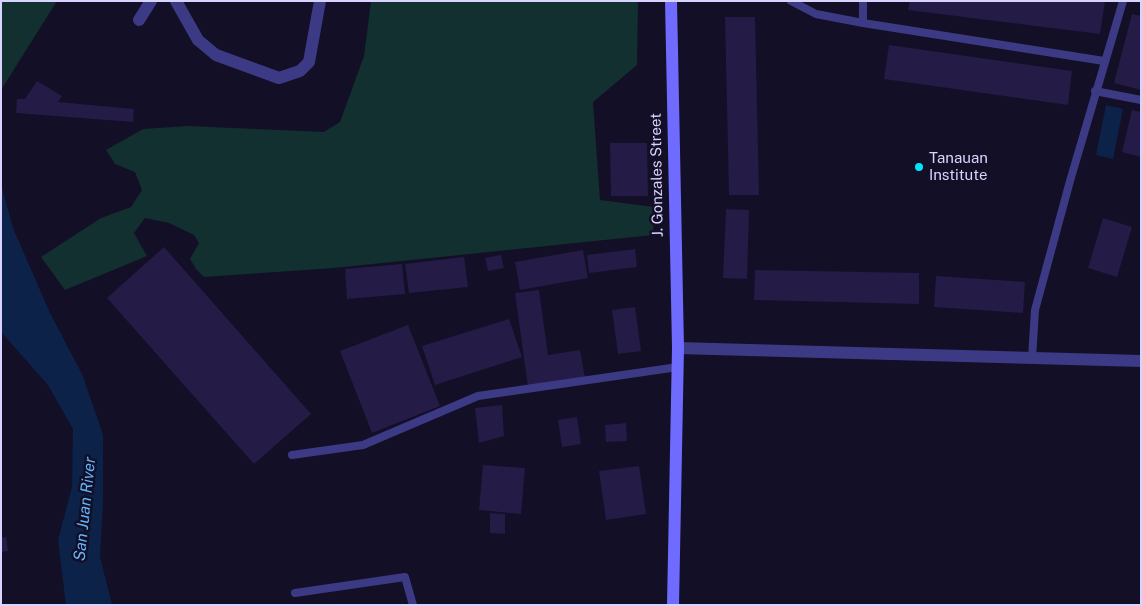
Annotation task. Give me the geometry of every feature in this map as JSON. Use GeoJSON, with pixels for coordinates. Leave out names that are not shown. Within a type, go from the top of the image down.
{"type":"FeatureCollection","features":[{"type":"Feature","properties":{"kind":"main road","name":"J. Gonzales Street"},"geometry":{"type":"LineString","coordinates":[[671,1],[678,348],[673,605]]}},
{"type":"Feature","properties":{"kind":"street"},"geometry":{"type":"LineString","coordinates":[[139,20],[151,1]]}},
{"type":"Feature","properties":{"kind":"street"},"geometry":{"type":"LineString","coordinates":[[176,1],[198,40],[216,55],[279,78],[300,71],[309,62],[320,1]]}},
{"type":"Feature","properties":{"kind":"street"},"geometry":{"type":"LineString","coordinates":[[678,348],[1141,361]]}},
{"type":"Feature","properties":{"kind":"lane"},"geometry":{"type":"LineString","coordinates":[[791,1],[816,14],[1104,61]]}},
{"type":"Feature","properties":{"kind":"lane"},"geometry":{"type":"LineString","coordinates":[[863,1],[863,23]]}},
{"type":"Feature","properties":{"kind":"lane"},"geometry":{"type":"LineString","coordinates":[[1032,358],[1035,310],[1095,91],[1123,1]]}},
{"type":"Feature","properties":{"kind":"lane"},"geometry":{"type":"LineString","coordinates":[[1095,91],[1141,100]]}},
{"type":"Feature","properties":{"kind":"lane"},"geometry":{"type":"LineString","coordinates":[[292,455],[363,444],[478,396],[678,367]]}},
{"type":"Feature","properties":{"kind":"lane"},"geometry":{"type":"LineString","coordinates":[[295,593],[405,577],[413,605]]}},
{"type":"Feature","properties":{"kind":"green space"},"geometry":{"type":"Polygon","coordinates":[[[1,1],[57,1],[1,90],[1,1]]]}},
{"type":"Feature","properties":{"kind":"green space"},"geometry":{"type":"Polygon","coordinates":[[[371,1],[638,1],[637,65],[593,102],[600,200],[654,207],[653,235],[334,268],[204,277],[190,259],[199,243],[194,235],[169,223],[145,218],[134,233],[147,256],[65,290],[41,257],[101,218],[131,207],[142,190],[135,172],[115,164],[106,150],[143,129],[188,126],[324,132],[340,122],[364,56],[371,1]]]}},
{"type":"Feature","properties":{"kind":"water"},"geometry":{"type":"Polygon","coordinates":[[[1106,105],[1123,109],[1113,159],[1096,155],[1106,105]]]}},
{"type":"Feature","properties":{"kind":"water","name":"San Juan River"},"geometry":{"type":"Polygon","coordinates":[[[1,184],[13,228],[50,313],[83,376],[103,435],[103,500],[100,557],[112,605],[66,605],[58,540],[72,487],[73,429],[48,385],[1,332],[1,184]]]}},
{"type":"Feature","properties":{"kind":"building"},"geometry":{"type":"Polygon","coordinates":[[[910,1],[1105,1],[1100,34],[908,10],[910,1]]]}},
{"type":"Feature","properties":{"kind":"building"},"geometry":{"type":"Polygon","coordinates":[[[1132,14],[1141,16],[1141,90],[1114,83],[1132,14]]]}},
{"type":"Feature","properties":{"kind":"building"},"geometry":{"type":"Polygon","coordinates":[[[725,17],[755,17],[759,195],[729,195],[725,17]]]}},
{"type":"Feature","properties":{"kind":"building"},"geometry":{"type":"Polygon","coordinates":[[[889,45],[1072,71],[1068,105],[884,79],[889,45]]]}},
{"type":"Feature","properties":{"kind":"building"},"geometry":{"type":"Polygon","coordinates":[[[37,81],[62,96],[58,102],[134,109],[133,122],[16,113],[17,99],[25,99],[37,81]]]}},
{"type":"Feature","properties":{"kind":"building"},"geometry":{"type":"Polygon","coordinates":[[[1132,110],[1141,112],[1141,157],[1122,152],[1132,110]]]}},
{"type":"Feature","properties":{"kind":"building"},"geometry":{"type":"Polygon","coordinates":[[[610,143],[647,143],[648,196],[611,196],[610,143]]]}},
{"type":"Feature","properties":{"kind":"building"},"geometry":{"type":"Polygon","coordinates":[[[726,209],[749,210],[747,279],[723,278],[726,209]]]}},
{"type":"Feature","properties":{"kind":"building"},"geometry":{"type":"Polygon","coordinates":[[[1103,218],[1132,227],[1117,277],[1088,268],[1103,218]]]}},
{"type":"Feature","properties":{"kind":"building"},"geometry":{"type":"Polygon","coordinates":[[[164,247],[311,414],[254,464],[107,298],[164,247]]]}},
{"type":"Feature","properties":{"kind":"building"},"geometry":{"type":"Polygon","coordinates":[[[635,249],[637,267],[589,273],[587,255],[635,249]]]}},
{"type":"Feature","properties":{"kind":"building"},"geometry":{"type":"Polygon","coordinates":[[[583,250],[588,278],[520,290],[515,262],[583,250]]]}},
{"type":"Feature","properties":{"kind":"building"},"geometry":{"type":"Polygon","coordinates":[[[501,255],[504,268],[488,271],[485,258],[501,255]]]}},
{"type":"Feature","properties":{"kind":"building"},"geometry":{"type":"Polygon","coordinates":[[[464,257],[468,287],[409,293],[405,264],[464,257]]]}},
{"type":"Feature","properties":{"kind":"building"},"geometry":{"type":"Polygon","coordinates":[[[402,264],[405,294],[347,299],[345,269],[402,264]]]}},
{"type":"Feature","properties":{"kind":"building"},"geometry":{"type":"Polygon","coordinates":[[[755,270],[919,273],[919,304],[754,300],[755,270]]]}},
{"type":"Feature","properties":{"kind":"building"},"geometry":{"type":"Polygon","coordinates":[[[936,276],[1025,282],[1023,313],[934,307],[936,276]]]}},
{"type":"Feature","properties":{"kind":"building"},"geometry":{"type":"Polygon","coordinates":[[[539,290],[548,355],[580,350],[585,378],[528,387],[515,293],[539,290]]]}},
{"type":"Feature","properties":{"kind":"building"},"geometry":{"type":"Polygon","coordinates":[[[635,307],[641,351],[618,354],[612,310],[635,307]]]}},
{"type":"Feature","properties":{"kind":"building"},"geometry":{"type":"Polygon","coordinates":[[[509,319],[522,357],[435,385],[422,346],[509,319]]]}},
{"type":"Feature","properties":{"kind":"building"},"geometry":{"type":"Polygon","coordinates":[[[408,325],[440,406],[372,433],[340,351],[408,325]]]}},
{"type":"Feature","properties":{"kind":"building"},"geometry":{"type":"Polygon","coordinates":[[[502,405],[504,436],[479,443],[475,408],[502,405]]]}},
{"type":"Feature","properties":{"kind":"building"},"geometry":{"type":"Polygon","coordinates":[[[577,417],[581,444],[562,447],[558,420],[577,417]]]}},
{"type":"Feature","properties":{"kind":"building"},"geometry":{"type":"Polygon","coordinates":[[[626,423],[627,441],[606,442],[605,425],[626,423]]]}},
{"type":"Feature","properties":{"kind":"building"},"geometry":{"type":"Polygon","coordinates":[[[483,465],[525,468],[521,514],[479,510],[483,465]]]}},
{"type":"Feature","properties":{"kind":"building"},"geometry":{"type":"Polygon","coordinates":[[[639,466],[646,514],[606,520],[599,471],[639,466]]]}},
{"type":"Feature","properties":{"kind":"building"},"geometry":{"type":"Polygon","coordinates":[[[490,513],[505,514],[505,534],[490,533],[490,513]]]}},
{"type":"Feature","properties":{"kind":"building"},"geometry":{"type":"Polygon","coordinates":[[[6,537],[8,551],[1,552],[1,538],[6,537]]]}},
{"type":"Feature","properties":{"kind":"place","name":"Tanauan Institute"},"geometry":{"type":"Point","coordinates":[919,167]}}]}
